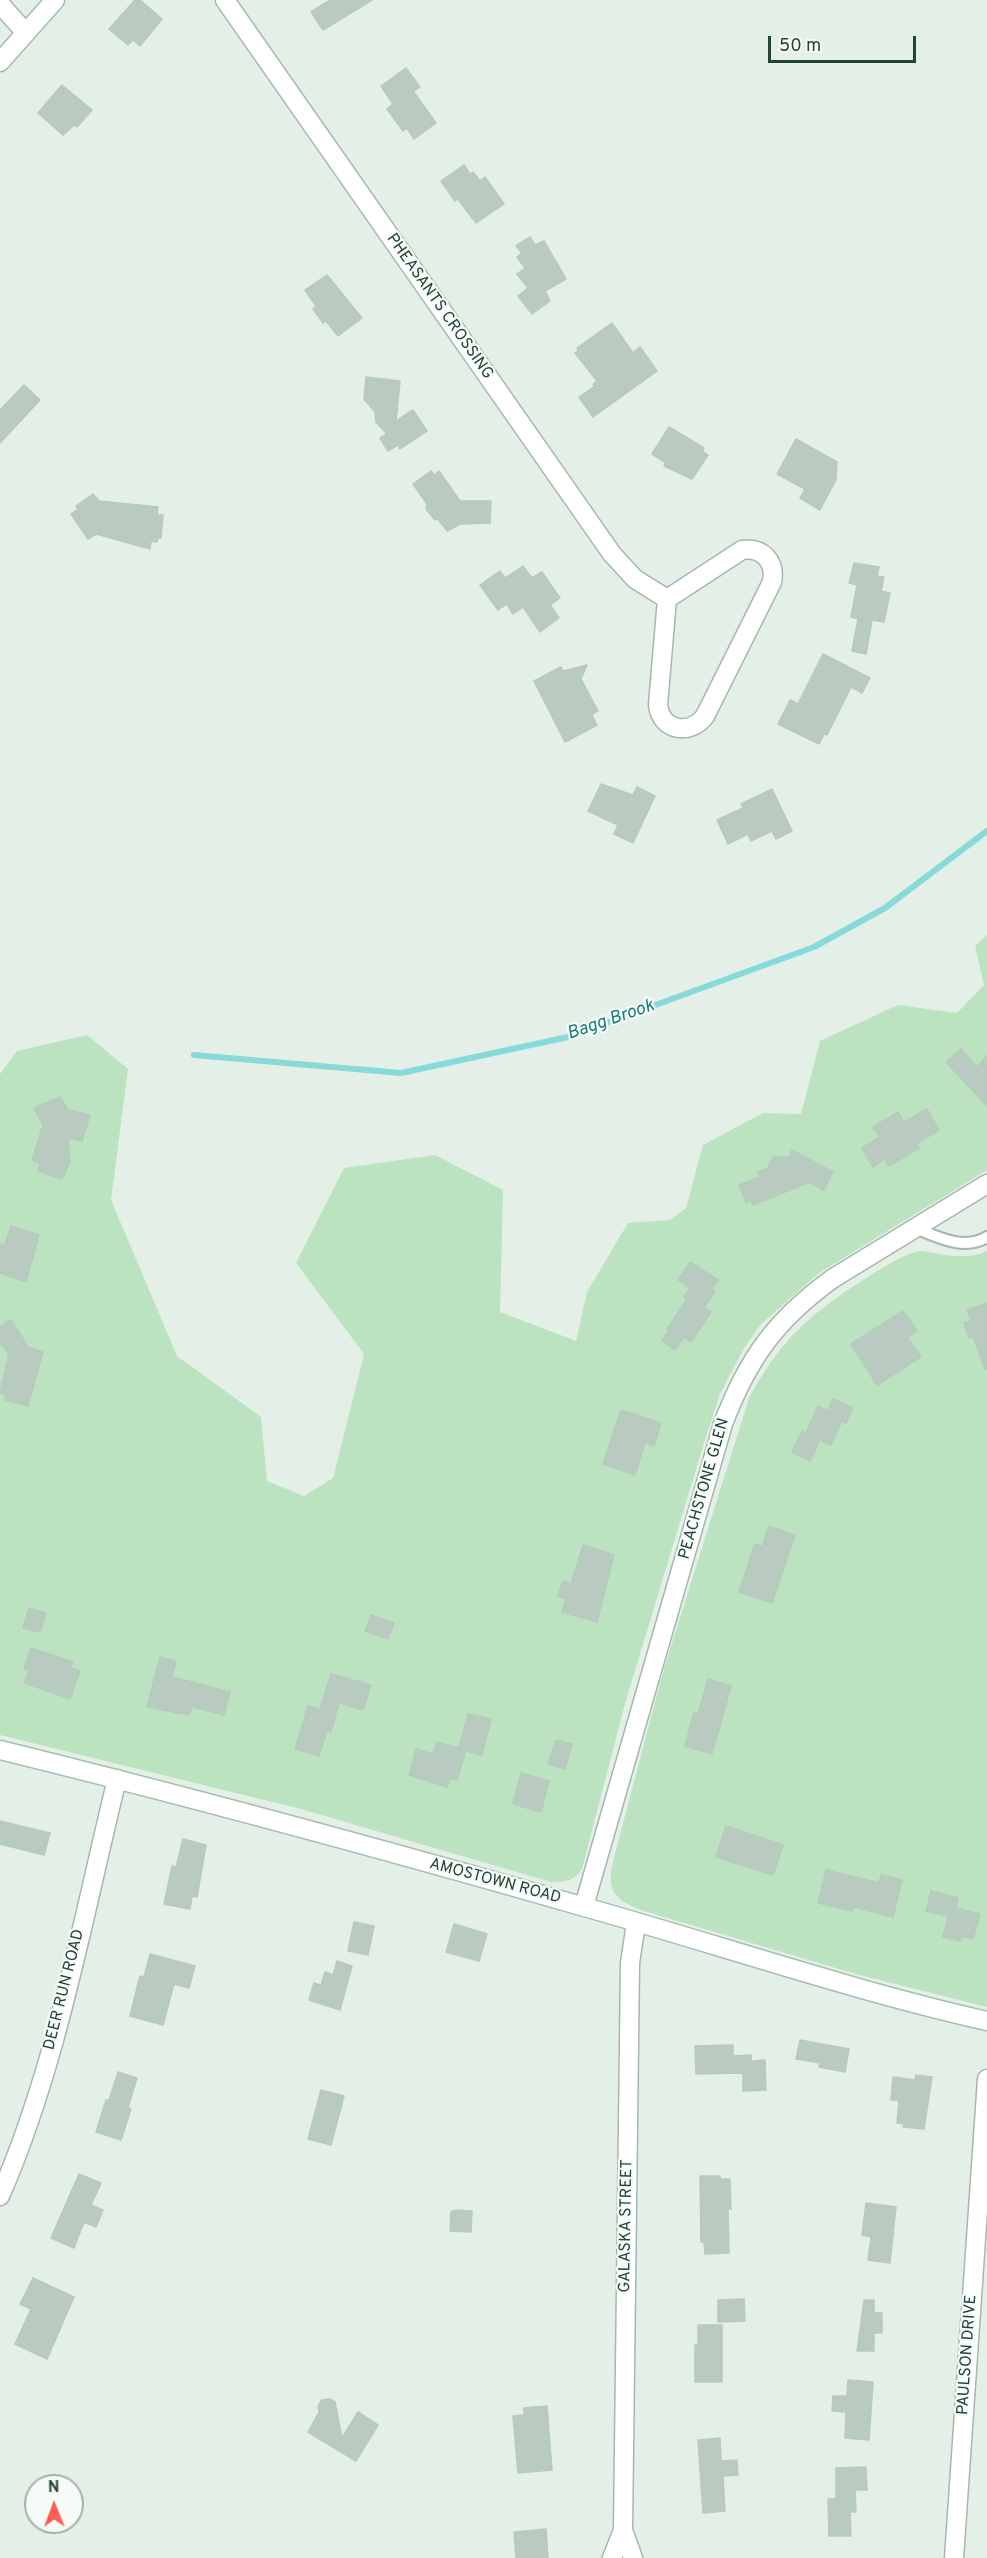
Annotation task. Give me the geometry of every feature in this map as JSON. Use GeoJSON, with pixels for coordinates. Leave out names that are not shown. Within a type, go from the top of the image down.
{"type":"FeatureCollection","features":[{"type":"Feature","properties":{"kind":"street"},"geometry":{"type":"LineString","coordinates":[[0,62],[55,0]]}},
{"type":"Feature","properties":{"kind":"street","name":"PHEASANTS CROSSING"},"geometry":{"type":"LineString","coordinates":[[225,0],[612,554],[635,579],[667,599]]}},
{"type":"Feature","properties":{"kind":"street"},"geometry":{"type":"LineString","coordinates":[[0,4],[26,33]]}},
{"type":"Feature","properties":{"kind":"street"},"geometry":{"type":"LineString","coordinates":[[742,550],[759,551],[772,566],[772,582],[705,716],[696,724],[685,729],[670,725],[661,716],[659,709],[667,599],[742,550]]}},
{"type":"Feature","properties":{"kind":"street","name":"PEACHSTONE GLEN"},"geometry":{"type":"LineString","coordinates":[[584,1906],[723,1424],[740,1383],[757,1352],[790,1311],[832,1279],[987,1184]]}},
{"type":"Feature","properties":{"kind":"street","name":"AMOSTOWN ROAD"},"geometry":{"type":"LineString","coordinates":[[0,1750],[117,1779],[584,1906],[897,1999],[987,2021]]}},
{"type":"Feature","properties":{"kind":"street","name":"DEER RUN ROAD"},"geometry":{"type":"LineString","coordinates":[[0,2196],[22,2146],[48,2058],[117,1779]]}},
{"type":"Feature","properties":{"kind":"street","name":"GALASKA STREET"},"geometry":{"type":"LineString","coordinates":[[633,2558],[623,2530],[630,1963],[636,1923]]}},
{"type":"Feature","properties":{"kind":"street","name":"PAULSON DRIVE"},"geometry":{"type":"LineString","coordinates":[[954,2558],[987,2079]]}},
{"type":"Feature","properties":{"kind":"street","name":"GALASKA STREET"},"geometry":{"type":"LineString","coordinates":[[612,2558],[623,2530]]}},
{"type":"Feature","properties":{"kind":"lane"},"geometry":{"type":"LineString","coordinates":[[915,1228],[939,1238],[961,1243],[978,1242],[987,1236]]}},
{"type":"Feature","properties":{"kind":"green space"},"geometry":{"type":"Polygon","coordinates":[[[987,935],[987,1170],[819,1273],[760,1325],[743,1350],[720,1394],[705,1440],[626,1700],[582,1869],[576,1876],[565,1881],[551,1882],[301,1809],[0,1735],[0,1074],[17,1051],[87,1035],[128,1069],[111,1200],[177,1356],[261,1417],[267,1481],[304,1496],[333,1478],[364,1354],[296,1263],[344,1168],[435,1155],[503,1190],[500,1312],[576,1341],[587,1292],[628,1223],[670,1220],[686,1208],[703,1145],[763,1113],[801,1114],[820,1041],[898,1005],[957,1013],[984,985],[975,946],[987,935]]]}},
{"type":"Feature","properties":{"kind":"green space"},"geometry":{"type":"Polygon","coordinates":[[[919,1251],[970,1256],[987,1251],[987,2007],[856,1974],[644,1911],[627,1904],[616,1896],[611,1883],[612,1865],[663,1672],[749,1398],[773,1359],[798,1329],[813,1316],[866,1278],[898,1259],[919,1251]]]}},
{"type":"Feature","properties":{"kind":"building"},"geometry":{"type":"Polygon","coordinates":[[[135,0],[140,0],[162,19],[140,46],[133,40],[128,45],[109,29],[135,0]]]}},
{"type":"Feature","properties":{"kind":"building"},"geometry":{"type":"Polygon","coordinates":[[[330,0],[372,0],[323,30],[311,12],[330,0]]]}},
{"type":"Feature","properties":{"kind":"building"},"geometry":{"type":"Polygon","coordinates":[[[406,68],[420,87],[413,91],[436,123],[414,139],[407,128],[403,131],[387,109],[393,104],[381,86],[406,68]]]}},
{"type":"Feature","properties":{"kind":"building"},"geometry":{"type":"Polygon","coordinates":[[[62,85],[92,110],[77,127],[74,125],[63,135],[38,113],[62,85]]]}},
{"type":"Feature","properties":{"kind":"building"},"geometry":{"type":"Polygon","coordinates":[[[464,165],[470,174],[473,172],[480,181],[485,177],[504,204],[476,223],[458,199],[455,201],[441,181],[464,165]]]}},
{"type":"Feature","properties":{"kind":"building"},"geometry":{"type":"Polygon","coordinates":[[[530,237],[535,245],[544,241],[566,279],[545,291],[550,301],[532,314],[518,296],[528,288],[517,274],[525,268],[517,257],[522,253],[516,246],[530,237]]]}},
{"type":"Feature","properties":{"kind":"building"},"geometry":{"type":"Polygon","coordinates":[[[327,275],[362,318],[338,336],[326,321],[323,323],[313,309],[316,306],[305,290],[327,275]]]}},
{"type":"Feature","properties":{"kind":"building"},"geometry":{"type":"Polygon","coordinates":[[[612,323],[633,353],[640,347],[657,371],[593,417],[579,397],[595,386],[593,384],[597,381],[575,353],[578,351],[577,348],[612,323]]]}},
{"type":"Feature","properties":{"kind":"building"},"geometry":{"type":"Polygon","coordinates":[[[366,377],[400,381],[396,421],[413,410],[427,431],[400,449],[398,445],[388,451],[380,438],[387,434],[376,422],[375,412],[364,399],[366,377]]]}},
{"type":"Feature","properties":{"kind":"building"},"geometry":{"type":"Polygon","coordinates":[[[24,385],[40,400],[0,443],[0,410],[24,385]]]}},
{"type":"Feature","properties":{"kind":"building"},"geometry":{"type":"Polygon","coordinates":[[[669,427],[704,448],[702,451],[708,455],[692,479],[664,466],[666,463],[652,454],[669,427]]]}},
{"type":"Feature","properties":{"kind":"building"},"geometry":{"type":"Polygon","coordinates":[[[796,439],[837,462],[836,480],[820,510],[800,498],[805,489],[777,474],[796,439]]]}},
{"type":"Feature","properties":{"kind":"building"},"geometry":{"type":"Polygon","coordinates":[[[431,471],[434,475],[439,471],[460,501],[491,501],[490,523],[460,524],[447,531],[426,509],[427,504],[413,484],[431,471]]]}},
{"type":"Feature","properties":{"kind":"building"},"geometry":{"type":"Polygon","coordinates":[[[93,494],[99,501],[158,507],[157,515],[163,515],[161,538],[158,538],[157,542],[151,541],[150,549],[96,534],[88,539],[71,514],[78,509],[76,506],[93,494]]]}},
{"type":"Feature","properties":{"kind":"building"},"geometry":{"type":"Polygon","coordinates":[[[854,563],[879,567],[877,576],[884,577],[881,591],[890,593],[884,622],[872,620],[866,654],[852,651],[858,619],[851,617],[857,585],[849,583],[854,563]]]}},
{"type":"Feature","properties":{"kind":"building"},"geometry":{"type":"Polygon","coordinates":[[[523,566],[532,578],[542,572],[560,598],[550,605],[559,618],[540,632],[523,607],[513,614],[507,604],[498,610],[480,585],[500,571],[505,578],[523,566]]]}},
{"type":"Feature","properties":{"kind":"building"},"geometry":{"type":"Polygon","coordinates":[[[823,654],[870,678],[862,693],[851,687],[827,735],[824,734],[819,744],[778,724],[790,700],[798,704],[823,654]]]}},
{"type":"Feature","properties":{"kind":"building"},"geometry":{"type":"Polygon","coordinates":[[[587,665],[581,679],[598,711],[592,715],[597,725],[565,742],[534,681],[561,667],[563,671],[587,665]]]}},
{"type":"Feature","properties":{"kind":"building"},"geometry":{"type":"Polygon","coordinates":[[[601,784],[633,795],[637,787],[655,796],[633,843],[614,834],[618,825],[588,811],[601,784]]]}},
{"type":"Feature","properties":{"kind":"building"},"geometry":{"type":"Polygon","coordinates":[[[772,789],[792,831],[776,839],[772,831],[751,841],[748,834],[728,844],[717,820],[743,808],[741,804],[772,789]]]}},
{"type":"Feature","properties":{"kind":"building"},"geometry":{"type":"Polygon","coordinates":[[[961,1049],[977,1067],[987,1056],[987,1106],[946,1062],[961,1049]]]}},
{"type":"Feature","properties":{"kind":"building"},"geometry":{"type":"Polygon","coordinates":[[[60,1097],[68,1110],[90,1115],[82,1141],[68,1138],[70,1162],[62,1179],[38,1171],[40,1163],[32,1160],[43,1125],[34,1108],[60,1097]]]}},
{"type":"Feature","properties":{"kind":"building"},"geometry":{"type":"Polygon","coordinates":[[[927,1109],[939,1130],[916,1144],[919,1148],[889,1166],[885,1159],[873,1167],[862,1148],[880,1137],[873,1127],[898,1112],[904,1122],[927,1109]]]}},
{"type":"Feature","properties":{"kind":"building"},"geometry":{"type":"Polygon","coordinates":[[[792,1150],[833,1172],[824,1190],[810,1182],[753,1205],[751,1200],[746,1202],[739,1185],[760,1177],[758,1172],[768,1168],[773,1157],[789,1157],[792,1150]]]}},
{"type":"Feature","properties":{"kind":"building"},"geometry":{"type":"Polygon","coordinates":[[[11,1226],[39,1235],[26,1282],[0,1273],[0,1244],[5,1245],[11,1226]]]}},
{"type":"Feature","properties":{"kind":"building"},"geometry":{"type":"Polygon","coordinates":[[[690,1262],[718,1280],[712,1289],[715,1291],[704,1308],[711,1312],[691,1342],[684,1337],[675,1350],[662,1341],[669,1331],[667,1329],[687,1299],[684,1297],[690,1288],[678,1280],[690,1262]]]}},
{"type":"Feature","properties":{"kind":"building"},"geometry":{"type":"Polygon","coordinates":[[[987,1303],[987,1369],[985,1369],[973,1337],[969,1338],[964,1323],[971,1321],[967,1310],[987,1303]]]}},
{"type":"Feature","properties":{"kind":"building"},"geometry":{"type":"Polygon","coordinates":[[[903,1311],[917,1331],[908,1338],[921,1357],[877,1385],[851,1344],[903,1311]]]}},
{"type":"Feature","properties":{"kind":"building"},"geometry":{"type":"Polygon","coordinates":[[[11,1320],[28,1347],[43,1352],[28,1406],[5,1400],[6,1395],[0,1393],[9,1354],[0,1342],[0,1327],[11,1320]]]}},
{"type":"Feature","properties":{"kind":"building"},"geometry":{"type":"Polygon","coordinates":[[[833,1399],[853,1408],[846,1423],[842,1421],[831,1445],[820,1440],[810,1461],[792,1452],[802,1431],[806,1433],[818,1406],[828,1411],[833,1399]]]}},
{"type":"Feature","properties":{"kind":"building"},"geometry":{"type":"Polygon","coordinates":[[[621,1410],[661,1423],[654,1446],[645,1443],[635,1475],[603,1464],[621,1410]]]}},
{"type":"Feature","properties":{"kind":"building"},"geometry":{"type":"Polygon","coordinates":[[[769,1526],[795,1535],[772,1603],[739,1592],[755,1544],[762,1547],[769,1526]]]}},
{"type":"Feature","properties":{"kind":"building"},"geometry":{"type":"Polygon","coordinates":[[[583,1545],[614,1555],[597,1622],[562,1612],[566,1599],[558,1596],[563,1581],[571,1584],[583,1545]]]}},
{"type":"Feature","properties":{"kind":"building"},"geometry":{"type":"Polygon","coordinates":[[[29,1608],[46,1613],[40,1632],[23,1628],[29,1608]]]}},
{"type":"Feature","properties":{"kind":"building"},"geometry":{"type":"Polygon","coordinates":[[[371,1615],[394,1623],[388,1639],[365,1631],[371,1615]]]}},
{"type":"Feature","properties":{"kind":"building"},"geometry":{"type":"Polygon","coordinates":[[[31,1648],[73,1662],[71,1668],[80,1671],[70,1699],[25,1683],[29,1670],[24,1668],[31,1648]]]}},
{"type":"Feature","properties":{"kind":"building"},"geometry":{"type":"Polygon","coordinates":[[[160,1657],[176,1661],[172,1677],[230,1692],[224,1715],[192,1707],[189,1715],[147,1707],[160,1657]]]}},
{"type":"Feature","properties":{"kind":"building"},"geometry":{"type":"Polygon","coordinates":[[[331,1674],[371,1685],[363,1710],[339,1703],[331,1732],[327,1731],[319,1756],[295,1749],[308,1706],[320,1709],[331,1674]]]}},
{"type":"Feature","properties":{"kind":"building"},"geometry":{"type":"Polygon","coordinates":[[[708,1679],[731,1686],[712,1754],[685,1746],[694,1712],[698,1714],[708,1679]]]}},
{"type":"Feature","properties":{"kind":"building"},"geometry":{"type":"Polygon","coordinates":[[[468,1714],[491,1719],[482,1755],[466,1751],[457,1780],[450,1778],[447,1787],[409,1775],[416,1749],[433,1754],[437,1742],[459,1748],[468,1714]]]}},
{"type":"Feature","properties":{"kind":"building"},"geometry":{"type":"Polygon","coordinates":[[[556,1740],[572,1744],[565,1769],[548,1764],[556,1740]]]}},
{"type":"Feature","properties":{"kind":"building"},"geometry":{"type":"Polygon","coordinates":[[[521,1773],[549,1781],[541,1812],[513,1804],[521,1773]]]}},
{"type":"Feature","properties":{"kind":"building"},"geometry":{"type":"Polygon","coordinates":[[[0,1821],[50,1833],[44,1855],[0,1844],[0,1821]]]}},
{"type":"Feature","properties":{"kind":"building"},"geometry":{"type":"Polygon","coordinates":[[[726,1826],[783,1845],[773,1875],[716,1857],[726,1826]]]}},
{"type":"Feature","properties":{"kind":"building"},"geometry":{"type":"Polygon","coordinates":[[[183,1839],[206,1845],[197,1897],[192,1896],[190,1909],[164,1904],[172,1866],[176,1867],[183,1839]]]}},
{"type":"Feature","properties":{"kind":"building"},"geometry":{"type":"Polygon","coordinates":[[[826,1870],[879,1883],[881,1875],[902,1880],[893,1917],[853,1907],[852,1911],[818,1903],[826,1870]]]}},
{"type":"Feature","properties":{"kind":"building"},"geometry":{"type":"Polygon","coordinates":[[[931,1891],[958,1898],[956,1908],[980,1914],[973,1939],[962,1936],[960,1941],[943,1937],[948,1916],[926,1911],[931,1891]]]}},
{"type":"Feature","properties":{"kind":"building"},"geometry":{"type":"Polygon","coordinates":[[[354,1922],[374,1926],[368,1955],[348,1951],[354,1922]]]}},
{"type":"Feature","properties":{"kind":"building"},"geometry":{"type":"Polygon","coordinates":[[[454,1924],[487,1934],[479,1961],[446,1952],[454,1924]]]}},
{"type":"Feature","properties":{"kind":"building"},"geometry":{"type":"Polygon","coordinates":[[[150,1954],[195,1966],[189,1988],[174,1984],[163,2025],[130,2016],[140,1976],[144,1977],[150,1954]]]}},
{"type":"Feature","properties":{"kind":"building"},"geometry":{"type":"Polygon","coordinates":[[[337,1961],[352,1966],[340,2010],[309,2000],[314,1983],[321,1985],[325,1972],[333,1975],[337,1961]]]}},
{"type":"Feature","properties":{"kind":"building"},"geometry":{"type":"Polygon","coordinates":[[[800,2040],[849,2049],[845,2072],[819,2067],[820,2063],[796,2059],[800,2040]]]}},
{"type":"Feature","properties":{"kind":"building"},"geometry":{"type":"Polygon","coordinates":[[[733,2045],[733,2056],[751,2055],[751,2061],[765,2060],[766,2090],[743,2091],[743,2073],[696,2074],[695,2046],[733,2045]]]}},
{"type":"Feature","properties":{"kind":"building"},"geometry":{"type":"Polygon","coordinates":[[[118,2072],[137,2078],[128,2107],[131,2109],[121,2140],[96,2132],[118,2072]]]}},
{"type":"Feature","properties":{"kind":"building"},"geometry":{"type":"Polygon","coordinates":[[[916,2075],[932,2077],[924,2129],[903,2127],[904,2124],[897,2123],[899,2100],[891,2100],[893,2077],[915,2080],[916,2075]]]}},
{"type":"Feature","properties":{"kind":"building"},"geometry":{"type":"Polygon","coordinates":[[[321,2090],[344,2096],[331,2145],[308,2139],[321,2090]]]}},
{"type":"Feature","properties":{"kind":"building"},"geometry":{"type":"Polygon","coordinates":[[[79,2174],[101,2183],[91,2205],[103,2210],[96,2227],[84,2222],[74,2248],[51,2238],[79,2174]]]}},
{"type":"Feature","properties":{"kind":"building"},"geometry":{"type":"Polygon","coordinates":[[[700,2176],[720,2176],[720,2179],[730,2179],[729,2253],[705,2254],[704,2242],[701,2242],[700,2176]]]}},
{"type":"Feature","properties":{"kind":"building"},"geometry":{"type":"Polygon","coordinates":[[[866,2203],[896,2207],[890,2263],[868,2260],[871,2237],[862,2235],[866,2203]]]}},
{"type":"Feature","properties":{"kind":"building"},"geometry":{"type":"Polygon","coordinates":[[[472,2211],[471,2232],[450,2231],[451,2212],[472,2211]]]}},
{"type":"Feature","properties":{"kind":"building"},"geometry":{"type":"Polygon","coordinates":[[[33,2278],[74,2297],[47,2359],[15,2344],[31,2309],[20,2304],[33,2278]]]}},
{"type":"Feature","properties":{"kind":"building"},"geometry":{"type":"Polygon","coordinates":[[[744,2299],[745,2321],[718,2322],[718,2300],[744,2299]]]}},
{"type":"Feature","properties":{"kind":"building"},"geometry":{"type":"Polygon","coordinates":[[[864,2300],[874,2300],[874,2313],[882,2313],[882,2333],[874,2333],[874,2351],[857,2351],[864,2300]]]}},
{"type":"Feature","properties":{"kind":"building"},"geometry":{"type":"Polygon","coordinates":[[[698,2325],[722,2325],[722,2382],[695,2382],[695,2345],[698,2345],[698,2325]]]}},
{"type":"Feature","properties":{"kind":"building"},"geometry":{"type":"Polygon","coordinates":[[[848,2380],[873,2382],[869,2440],[845,2438],[846,2412],[832,2411],[833,2396],[847,2396],[848,2380]]]}},
{"type":"Feature","properties":{"kind":"building"},"geometry":{"type":"Polygon","coordinates":[[[330,2399],[335,2402],[342,2438],[358,2412],[378,2425],[356,2461],[308,2432],[319,2412],[318,2406],[322,2400],[330,2399]]]}},
{"type":"Feature","properties":{"kind":"building"},"geometry":{"type":"Polygon","coordinates":[[[547,2406],[552,2470],[518,2473],[513,2416],[524,2415],[524,2408],[547,2406]]]}},
{"type":"Feature","properties":{"kind":"building"},"geometry":{"type":"Polygon","coordinates":[[[720,2438],[721,2461],[737,2460],[738,2475],[723,2476],[725,2511],[703,2513],[698,2440],[720,2438]]]}},
{"type":"Feature","properties":{"kind":"building"},"geometry":{"type":"Polygon","coordinates":[[[866,2467],[867,2490],[855,2490],[856,2512],[850,2512],[851,2536],[829,2536],[828,2499],[836,2499],[836,2468],[866,2467]]]}},
{"type":"Feature","properties":{"kind":"building"},"geometry":{"type":"Polygon","coordinates":[[[546,2529],[548,2558],[516,2558],[514,2532],[546,2529]]]}},
{"type":"Feature","properties":{"kind":"waterway","name":"Bagg Brook"},"geometry":{"type":"LineString","coordinates":[[194,1055],[401,1073],[568,1037],[814,947],[885,908],[987,831]]}}]}
